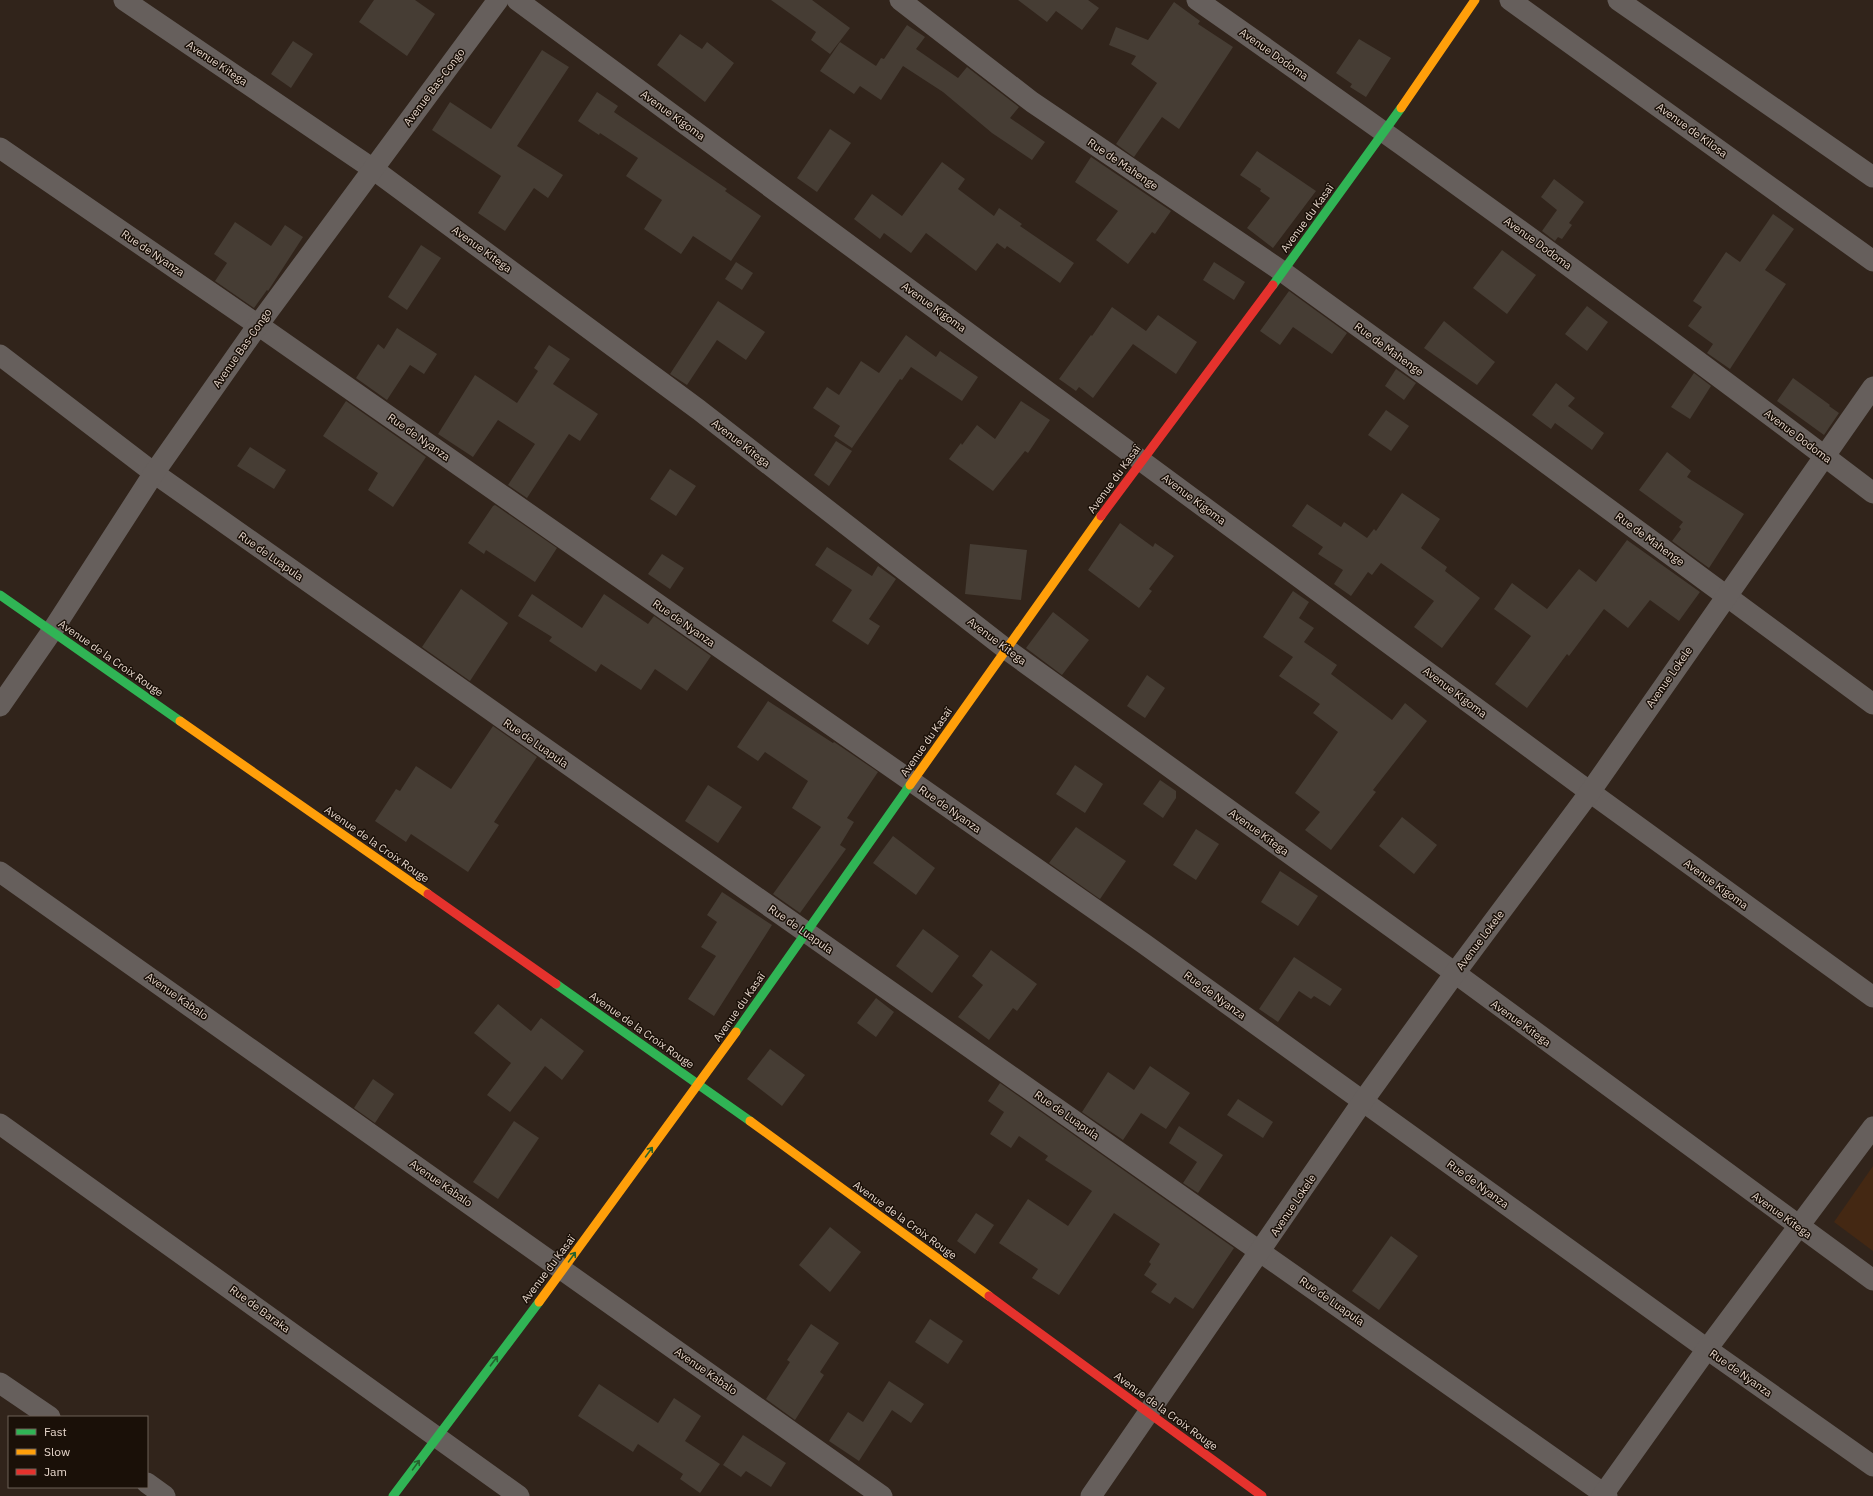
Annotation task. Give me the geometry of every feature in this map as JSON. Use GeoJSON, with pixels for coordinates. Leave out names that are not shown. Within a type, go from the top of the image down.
{"type":"FeatureCollection","features":[{"type":"Feature","properties":{"kind":"street","name":"Avenue Kitega"},"geometry":{"type":"LineString","coordinates":[[124,0],[373,169],[699,410],[1006,649],[1455,974],[1873,1280]]}},
{"type":"Feature","properties":{"kind":"street","name":"Avenue Bas-Congo"},"geometry":{"type":"LineString","coordinates":[[0,706],[52,631],[154,473],[258,325],[498,0]]}},
{"type":"Feature","properties":{"kind":"street","name":"Avenue Kigoma"},"geometry":{"type":"LineString","coordinates":[[517,0],[1590,792],[1873,997]]}},
{"type":"Feature","properties":{"kind":"street","name":"Rue de Mahenge"},"geometry":{"type":"LineString","coordinates":[[900,0],[1032,102],[1283,272],[1873,704]]}},
{"type":"Feature","properties":{"kind":"street","name":"Avenue Dodoma"},"geometry":{"type":"LineString","coordinates":[[1197,0],[1385,131],[1873,493]]}},
{"type":"Feature","properties":{"kind":"street","name":"Avenue du Kasaï"},"geometry":{"type":"LineString","coordinates":[[393,1496],[563,1270],[699,1084],[1006,649],[1142,460],[1283,272],[1385,131],[1475,0]]}},
{"type":"Feature","properties":{"kind":"street","name":"Avenue de Kilosa"},"geometry":{"type":"LineString","coordinates":[[1510,0],[1873,260]]}},
{"type":"Feature","properties":{"kind":"street"},"geometry":{"type":"LineString","coordinates":[[1618,0],[1873,177]]}},
{"type":"Feature","properties":{"kind":"street","name":"Rue de Nyanza"},"geometry":{"type":"LineString","coordinates":[[0,148],[258,325],[1143,943],[1707,1349],[1873,1466]]}},
{"type":"Feature","properties":{"kind":"street","name":"Rue de Luapula"},"geometry":{"type":"LineString","coordinates":[[0,355],[154,473],[806,933],[1261,1251],[1604,1495]]}},
{"type":"Feature","properties":{"kind":"street","name":"Avenue Lokele"},"geometry":{"type":"LineString","coordinates":[[1091,1496],[1363,1101],[1590,792],[1726,595],[1873,387]]}},
{"type":"Feature","properties":{"kind":"street","name":"Avenue de la Croix Rouge"},"geometry":{"type":"LineString","coordinates":[[0,595],[699,1084],[1262,1496]]}},
{"type":"Feature","properties":{"kind":"street","name":"Avenue Kabalo"},"geometry":{"type":"LineString","coordinates":[[0,872],[882,1496]]}},
{"type":"Feature","properties":{"kind":"street","name":"Rue de Baraka"},"geometry":{"type":"LineString","coordinates":[[0,1124],[519,1496]]}},
{"type":"Feature","properties":{"kind":"street"},"geometry":{"type":"LineString","coordinates":[[1604,1495],[1707,1349],[1873,1127]]}},
{"type":"Feature","properties":{"kind":"street"},"geometry":{"type":"LineString","coordinates":[[0,1383],[49,1416]]}},
{"type":"Feature","properties":{"kind":"street"},"geometry":{"type":"LineString","coordinates":[[148,1484],[166,1496]]}},
{"type":"Feature","properties":{"kind":"shaded area"},"geometry":{"type":"Polygon","coordinates":[[[1873,1166],[1873,1251],[1834,1222],[1873,1166]]]}},
{"type":"Feature","properties":{"kind":"building"},"geometry":{"type":"Polygon","coordinates":[[[374,0],[415,0],[435,14],[407,56],[359,22],[374,0]]]}},
{"type":"Feature","properties":{"kind":"building"},"geometry":{"type":"Polygon","coordinates":[[[771,0],[812,0],[850,28],[830,54],[811,40],[816,32],[771,0]]]}},
{"type":"Feature","properties":{"kind":"building"},"geometry":{"type":"Polygon","coordinates":[[[1018,0],[1088,0],[1099,8],[1082,30],[1056,11],[1047,22],[1018,0]]]}},
{"type":"Feature","properties":{"kind":"building"},"geometry":{"type":"Polygon","coordinates":[[[1174,2],[1200,21],[1198,24],[1233,47],[1179,129],[1162,117],[1134,157],[1116,144],[1157,83],[1131,64],[1136,56],[1109,45],[1116,27],[1148,40],[1174,2]]]}},
{"type":"Feature","properties":{"kind":"building"},"geometry":{"type":"Polygon","coordinates":[[[907,25],[925,37],[916,49],[958,78],[967,67],[1019,107],[1010,118],[1045,142],[1032,160],[992,133],[943,92],[903,66],[881,100],[860,86],[854,94],[820,71],[840,42],[876,66],[881,58],[884,59],[907,25]]]}},
{"type":"Feature","properties":{"kind":"building"},"geometry":{"type":"Polygon","coordinates":[[[680,34],[702,49],[707,42],[734,63],[705,102],[657,65],[680,34]]]}},
{"type":"Feature","properties":{"kind":"building"},"geometry":{"type":"Polygon","coordinates":[[[1359,39],[1391,58],[1366,97],[1350,87],[1352,84],[1336,73],[1359,39]]]}},
{"type":"Feature","properties":{"kind":"building"},"geometry":{"type":"Polygon","coordinates":[[[293,41],[313,54],[291,88],[271,74],[293,41]]]}},
{"type":"Feature","properties":{"kind":"building"},"geometry":{"type":"Polygon","coordinates":[[[542,50],[569,67],[517,146],[563,175],[548,198],[534,188],[505,231],[478,213],[501,176],[432,130],[450,102],[491,129],[542,50]]]}},
{"type":"Feature","properties":{"kind":"building"},"geometry":{"type":"Polygon","coordinates":[[[597,92],[618,106],[614,112],[727,189],[725,191],[761,216],[731,261],[693,236],[681,254],[644,229],[662,200],[626,176],[638,158],[600,133],[599,135],[578,121],[597,92]]]}},
{"type":"Feature","properties":{"kind":"building"},"geometry":{"type":"Polygon","coordinates":[[[830,129],[851,143],[817,192],[797,178],[830,129]]]}},
{"type":"Feature","properties":{"kind":"building"},"geometry":{"type":"Polygon","coordinates":[[[1257,151],[1316,191],[1273,248],[1247,228],[1270,198],[1260,191],[1261,189],[1240,175],[1257,151]]]}},
{"type":"Feature","properties":{"kind":"building"},"geometry":{"type":"Polygon","coordinates":[[[1091,157],[1171,211],[1155,234],[1152,232],[1128,264],[1096,240],[1118,211],[1075,182],[1091,157]]]}},
{"type":"Feature","properties":{"kind":"building"},"geometry":{"type":"Polygon","coordinates":[[[942,162],[965,179],[958,189],[994,216],[999,208],[1022,224],[1020,226],[1074,263],[1060,283],[1007,246],[1005,249],[997,243],[976,271],[926,233],[911,253],[884,233],[880,239],[854,219],[872,194],[902,216],[942,162]]]}},
{"type":"Feature","properties":{"kind":"building"},"geometry":{"type":"Polygon","coordinates":[[[1554,179],[1584,202],[1569,223],[1572,225],[1562,239],[1558,237],[1555,241],[1542,231],[1557,210],[1541,197],[1554,179]]]}},
{"type":"Feature","properties":{"kind":"building"},"geometry":{"type":"Polygon","coordinates":[[[1773,214],[1794,229],[1765,270],[1786,284],[1730,369],[1707,353],[1713,344],[1688,326],[1702,307],[1693,301],[1726,252],[1740,262],[1773,214]]]}},
{"type":"Feature","properties":{"kind":"building"},"geometry":{"type":"Polygon","coordinates":[[[235,222],[271,246],[285,225],[303,237],[268,291],[267,290],[254,308],[215,281],[227,263],[214,254],[235,222]]]}},
{"type":"Feature","properties":{"kind":"building"},"geometry":{"type":"Polygon","coordinates":[[[421,245],[441,258],[407,310],[388,297],[421,245]]]}},
{"type":"Feature","properties":{"kind":"building"},"geometry":{"type":"Polygon","coordinates":[[[1502,250],[1536,275],[1507,314],[1473,288],[1502,250]]]}},
{"type":"Feature","properties":{"kind":"building"},"geometry":{"type":"Polygon","coordinates":[[[736,262],[753,273],[742,290],[725,279],[736,262]]]}},
{"type":"Feature","properties":{"kind":"building"},"geometry":{"type":"Polygon","coordinates":[[[1214,262],[1245,282],[1234,300],[1203,280],[1214,262]]]}},
{"type":"Feature","properties":{"kind":"building"},"geometry":{"type":"Polygon","coordinates":[[[1289,291],[1347,333],[1332,354],[1293,327],[1280,345],[1260,331],[1289,291]]]}},
{"type":"Feature","properties":{"kind":"building"},"geometry":{"type":"Polygon","coordinates":[[[718,301],[765,332],[746,360],[717,340],[687,385],[670,374],[718,301]]]}},
{"type":"Feature","properties":{"kind":"building"},"geometry":{"type":"Polygon","coordinates":[[[1587,306],[1608,322],[1587,351],[1565,334],[1587,306]]]}},
{"type":"Feature","properties":{"kind":"building"},"geometry":{"type":"Polygon","coordinates":[[[1112,307],[1146,331],[1158,315],[1197,342],[1176,374],[1133,344],[1093,398],[1079,387],[1076,391],[1059,379],[1112,307]]]}},
{"type":"Feature","properties":{"kind":"building"},"geometry":{"type":"Polygon","coordinates":[[[1444,321],[1495,362],[1477,385],[1424,348],[1444,321]]]}},
{"type":"Feature","properties":{"kind":"building"},"geometry":{"type":"Polygon","coordinates":[[[397,328],[437,354],[424,374],[410,365],[387,400],[356,378],[378,344],[384,349],[397,328]]]}},
{"type":"Feature","properties":{"kind":"building"},"geometry":{"type":"Polygon","coordinates":[[[906,335],[936,357],[940,351],[978,377],[962,401],[911,367],[902,380],[900,379],[852,448],[834,436],[840,426],[813,408],[827,387],[839,395],[861,361],[879,373],[906,335]]]}},
{"type":"Feature","properties":{"kind":"building"},"geometry":{"type":"Polygon","coordinates":[[[549,345],[570,359],[553,384],[598,414],[580,441],[569,434],[527,498],[508,485],[535,444],[498,420],[473,457],[438,434],[475,375],[517,403],[538,371],[534,368],[549,345]]]}},
{"type":"Feature","properties":{"kind":"building"},"geometry":{"type":"Polygon","coordinates":[[[1396,369],[1416,383],[1404,400],[1385,386],[1396,369]]]}},
{"type":"Feature","properties":{"kind":"building"},"geometry":{"type":"Polygon","coordinates":[[[1694,373],[1711,386],[1690,419],[1671,407],[1694,373]]]}},
{"type":"Feature","properties":{"kind":"building"},"geometry":{"type":"Polygon","coordinates":[[[1793,378],[1839,413],[1824,435],[1777,401],[1793,378]]]}},
{"type":"Feature","properties":{"kind":"building"},"geometry":{"type":"Polygon","coordinates":[[[1556,383],[1575,398],[1568,406],[1604,433],[1592,450],[1555,423],[1551,429],[1532,415],[1556,383]]]}},
{"type":"Feature","properties":{"kind":"building"},"geometry":{"type":"Polygon","coordinates":[[[346,401],[426,457],[393,507],[368,490],[378,473],[323,436],[346,401]]]}},
{"type":"Feature","properties":{"kind":"building"},"geometry":{"type":"Polygon","coordinates":[[[1021,401],[1050,420],[1028,453],[1025,451],[993,491],[949,459],[977,425],[995,439],[1021,401]]]}},
{"type":"Feature","properties":{"kind":"building"},"geometry":{"type":"Polygon","coordinates":[[[1386,410],[1409,426],[1391,451],[1368,435],[1386,410]]]}},
{"type":"Feature","properties":{"kind":"building"},"geometry":{"type":"Polygon","coordinates":[[[836,441],[852,451],[829,486],[814,475],[836,441]]]}},
{"type":"Feature","properties":{"kind":"building"},"geometry":{"type":"Polygon","coordinates":[[[250,447],[286,470],[274,489],[237,466],[250,447]]]}},
{"type":"Feature","properties":{"kind":"building"},"geometry":{"type":"Polygon","coordinates":[[[1667,452],[1691,471],[1687,477],[1744,514],[1709,568],[1672,541],[1681,529],[1679,527],[1683,522],[1639,490],[1667,452]]]}},
{"type":"Feature","properties":{"kind":"building"},"geometry":{"type":"Polygon","coordinates":[[[670,469],[696,486],[676,516],[650,499],[670,469]]]}},
{"type":"Feature","properties":{"kind":"building"},"geometry":{"type":"Polygon","coordinates":[[[1402,493],[1440,519],[1421,548],[1447,567],[1445,571],[1480,598],[1442,648],[1414,627],[1434,601],[1381,563],[1372,575],[1368,572],[1351,596],[1334,584],[1343,570],[1318,554],[1323,547],[1292,526],[1307,504],[1341,527],[1344,522],[1367,538],[1374,529],[1376,531],[1402,493]]]}},
{"type":"Feature","properties":{"kind":"building"},"geometry":{"type":"Polygon","coordinates":[[[495,505],[557,548],[535,582],[486,550],[484,554],[468,543],[495,505]]]}},
{"type":"Feature","properties":{"kind":"building"},"geometry":{"type":"Polygon","coordinates":[[[1120,523],[1153,547],[1155,543],[1174,556],[1149,589],[1152,591],[1139,608],[1088,570],[1120,523]]]}},
{"type":"Feature","properties":{"kind":"building"},"geometry":{"type":"Polygon","coordinates":[[[1627,540],[1700,592],[1679,621],[1650,600],[1628,628],[1604,609],[1569,656],[1567,654],[1527,708],[1495,684],[1531,636],[1494,609],[1512,583],[1547,609],[1579,569],[1596,582],[1627,540]]]}},
{"type":"Feature","properties":{"kind":"building"},"geometry":{"type":"Polygon","coordinates":[[[970,544],[1027,550],[1021,600],[965,594],[970,544]]]}},
{"type":"Feature","properties":{"kind":"building"},"geometry":{"type":"Polygon","coordinates":[[[827,547],[872,576],[878,566],[896,579],[869,619],[880,626],[868,645],[832,621],[852,590],[815,565],[827,547]]]}},
{"type":"Feature","properties":{"kind":"building"},"geometry":{"type":"Polygon","coordinates":[[[662,554],[684,568],[670,589],[648,574],[662,554]]]}},
{"type":"Feature","properties":{"kind":"building"},"geometry":{"type":"Polygon","coordinates":[[[461,589],[508,623],[470,681],[422,647],[461,589]]]}},
{"type":"Feature","properties":{"kind":"building"},"geometry":{"type":"Polygon","coordinates":[[[1293,591],[1309,602],[1299,618],[1314,628],[1304,642],[1337,665],[1331,674],[1392,720],[1405,703],[1427,721],[1373,790],[1376,792],[1331,850],[1305,830],[1320,812],[1295,793],[1338,732],[1313,713],[1320,704],[1279,676],[1293,657],[1263,637],[1293,591]]]}},
{"type":"Feature","properties":{"kind":"building"},"geometry":{"type":"Polygon","coordinates":[[[532,594],[582,628],[604,594],[648,624],[654,616],[711,656],[687,691],[655,669],[641,690],[601,664],[596,672],[549,641],[552,637],[518,616],[532,594]]]}},
{"type":"Feature","properties":{"kind":"building"},"geometry":{"type":"Polygon","coordinates":[[[1053,612],[1089,640],[1062,675],[1026,648],[1053,612]]]}},
{"type":"Feature","properties":{"kind":"building"},"geometry":{"type":"Polygon","coordinates":[[[1147,675],[1165,688],[1145,718],[1127,706],[1147,675]]]}},
{"type":"Feature","properties":{"kind":"building"},"geometry":{"type":"Polygon","coordinates":[[[768,701],[833,743],[834,742],[878,772],[847,818],[854,822],[840,845],[846,849],[800,913],[773,894],[821,827],[792,808],[808,781],[765,752],[758,761],[737,747],[768,701]]]}},
{"type":"Feature","properties":{"kind":"building"},"geometry":{"type":"Polygon","coordinates":[[[493,726],[537,757],[494,822],[499,825],[468,872],[411,834],[406,842],[375,821],[396,789],[400,791],[416,766],[451,789],[493,726]]]}},
{"type":"Feature","properties":{"kind":"building"},"geometry":{"type":"Polygon","coordinates":[[[1075,765],[1103,784],[1085,813],[1056,794],[1075,765]]]}},
{"type":"Feature","properties":{"kind":"building"},"geometry":{"type":"Polygon","coordinates":[[[1160,780],[1176,791],[1176,798],[1163,818],[1143,804],[1160,780]]]}},
{"type":"Feature","properties":{"kind":"building"},"geometry":{"type":"Polygon","coordinates":[[[708,785],[742,807],[718,843],[685,821],[708,785]]]}},
{"type":"Feature","properties":{"kind":"building"},"geometry":{"type":"Polygon","coordinates":[[[1402,817],[1437,845],[1414,874],[1379,846],[1402,817]]]}},
{"type":"Feature","properties":{"kind":"building"},"geometry":{"type":"Polygon","coordinates":[[[1076,827],[1126,861],[1100,899],[1049,863],[1076,827]]]}},
{"type":"Feature","properties":{"kind":"building"},"geometry":{"type":"Polygon","coordinates":[[[1196,829],[1219,844],[1196,880],[1173,865],[1196,829]]]}},
{"type":"Feature","properties":{"kind":"building"},"geometry":{"type":"Polygon","coordinates":[[[893,836],[935,868],[916,895],[873,863],[893,836]]]}},
{"type":"Feature","properties":{"kind":"building"},"geometry":{"type":"Polygon","coordinates":[[[1280,871],[1318,896],[1298,926],[1261,902],[1280,871]]]}},
{"type":"Feature","properties":{"kind":"building"},"geometry":{"type":"Polygon","coordinates":[[[722,892],[772,925],[714,1016],[688,999],[716,956],[701,947],[717,922],[707,915],[722,892]]]}},
{"type":"Feature","properties":{"kind":"building"},"geometry":{"type":"Polygon","coordinates":[[[923,929],[959,956],[932,993],[896,966],[923,929]]]}},
{"type":"Feature","properties":{"kind":"building"},"geometry":{"type":"Polygon","coordinates":[[[991,950],[1037,984],[1017,1011],[1013,1008],[989,1040],[958,1017],[983,985],[972,976],[991,950]]]}},
{"type":"Feature","properties":{"kind":"building"},"geometry":{"type":"Polygon","coordinates":[[[1294,957],[1342,989],[1330,1006],[1314,996],[1311,999],[1299,991],[1278,1022],[1259,1009],[1294,957]]]}},
{"type":"Feature","properties":{"kind":"building"},"geometry":{"type":"Polygon","coordinates":[[[876,998],[894,1012],[876,1037],[857,1023],[876,998]]]}},
{"type":"Feature","properties":{"kind":"building"},"geometry":{"type":"Polygon","coordinates":[[[498,1004],[531,1031],[541,1018],[584,1051],[562,1080],[545,1066],[510,1112],[487,1095],[511,1063],[474,1033],[498,1004]]]}},
{"type":"Feature","properties":{"kind":"building"},"geometry":{"type":"Polygon","coordinates":[[[770,1049],[805,1075],[782,1106],[747,1079],[770,1049]]]}},
{"type":"Feature","properties":{"kind":"building"},"geometry":{"type":"Polygon","coordinates":[[[1150,1066],[1190,1093],[1166,1129],[1141,1113],[1123,1140],[1082,1112],[1108,1072],[1134,1090],[1150,1066]]]}},
{"type":"Feature","properties":{"kind":"building"},"geometry":{"type":"Polygon","coordinates":[[[373,1079],[394,1094],[375,1123],[354,1108],[373,1079]]]}},
{"type":"Feature","properties":{"kind":"building"},"geometry":{"type":"Polygon","coordinates":[[[1000,1083],[1234,1248],[1193,1309],[1175,1297],[1170,1304],[1151,1292],[1157,1284],[1144,1275],[1151,1264],[1149,1262],[1160,1244],[1114,1213],[1059,1295],[1032,1278],[1038,1269],[999,1243],[1028,1199],[1068,1226],[1092,1191],[1045,1160],[1048,1156],[1019,1136],[1011,1148],[990,1134],[1004,1112],[988,1101],[1000,1083]]]}},
{"type":"Feature","properties":{"kind":"building"},"geometry":{"type":"Polygon","coordinates":[[[1238,1099],[1273,1122],[1263,1138],[1227,1115],[1238,1099]]]}},
{"type":"Feature","properties":{"kind":"building"},"geometry":{"type":"Polygon","coordinates":[[[514,1121],[539,1138],[498,1199],[473,1182],[514,1121]]]}},
{"type":"Feature","properties":{"kind":"building"},"geometry":{"type":"Polygon","coordinates":[[[1179,1126],[1223,1155],[1198,1193],[1183,1183],[1197,1162],[1169,1143],[1179,1126]]]}},
{"type":"Feature","properties":{"kind":"building"},"geometry":{"type":"Polygon","coordinates":[[[976,1213],[994,1225],[975,1254],[957,1241],[976,1213]]]}},
{"type":"Feature","properties":{"kind":"building"},"geometry":{"type":"Polygon","coordinates":[[[830,1227],[861,1252],[830,1292],[799,1265],[830,1227]]]}},
{"type":"Feature","properties":{"kind":"building"},"geometry":{"type":"Polygon","coordinates":[[[1391,1236],[1418,1256],[1379,1310],[1352,1291],[1391,1236]]]}},
{"type":"Feature","properties":{"kind":"building"},"geometry":{"type":"Polygon","coordinates":[[[930,1319],[963,1341],[948,1364],[915,1342],[930,1319]]]}},
{"type":"Feature","properties":{"kind":"building"},"geometry":{"type":"Polygon","coordinates":[[[811,1324],[839,1343],[820,1372],[824,1375],[795,1420],[766,1399],[790,1362],[787,1360],[811,1324]]]}},
{"type":"Feature","properties":{"kind":"building"},"geometry":{"type":"Polygon","coordinates":[[[889,1381],[924,1404],[911,1423],[892,1410],[859,1461],[829,1441],[848,1412],[863,1422],[889,1381]]]}},
{"type":"Feature","properties":{"kind":"building"},"geometry":{"type":"Polygon","coordinates":[[[599,1384],[658,1423],[674,1398],[701,1416],[685,1441],[720,1464],[700,1493],[680,1479],[683,1474],[638,1444],[633,1452],[578,1416],[599,1384]]]}},
{"type":"Feature","properties":{"kind":"building"},"geometry":{"type":"Polygon","coordinates":[[[743,1435],[786,1463],[771,1487],[746,1471],[741,1477],[723,1465],[743,1435]]]}},
{"type":"Feature","properties":{"kind":"traffic: fast"},"geometry":{"type":"LineString","coordinates":[[1273,285],[1401,108]]}},
{"type":"Feature","properties":{"kind":"traffic: fast"},"geometry":{"type":"LineString","coordinates":[[0,595],[180,721]]}},
{"type":"Feature","properties":{"kind":"traffic: fast"},"geometry":{"type":"LineString","coordinates":[[736,1032],[910,785]]}},
{"type":"Feature","properties":{"kind":"traffic: fast"},"geometry":{"type":"LineString","coordinates":[[556,984],[750,1121]]}},
{"type":"Feature","properties":{"kind":"traffic: fast"},"geometry":{"type":"LineString","coordinates":[[393,1496],[539,1302]]}},
{"type":"Feature","properties":{"kind":"traffic: slow"},"geometry":{"type":"LineString","coordinates":[[1401,108],[1475,0]]}},
{"type":"Feature","properties":{"kind":"traffic: slow"},"geometry":{"type":"LineString","coordinates":[[910,785],[1101,516]]}},
{"type":"Feature","properties":{"kind":"traffic: slow"},"geometry":{"type":"LineString","coordinates":[[180,721],[428,894]]}},
{"type":"Feature","properties":{"kind":"traffic: slow"},"geometry":{"type":"LineString","coordinates":[[539,1302],[736,1032]]}},
{"type":"Feature","properties":{"kind":"traffic: slow"},"geometry":{"type":"LineString","coordinates":[[750,1121],[989,1296]]}},
{"type":"Feature","properties":{"kind":"traffic: jam"},"geometry":{"type":"LineString","coordinates":[[1101,516],[1273,285]]}},
{"type":"Feature","properties":{"kind":"traffic: jam"},"geometry":{"type":"LineString","coordinates":[[428,894],[556,984]]}},
{"type":"Feature","properties":{"kind":"traffic: jam"},"geometry":{"type":"LineString","coordinates":[[989,1296],[1262,1496]]}}]}
